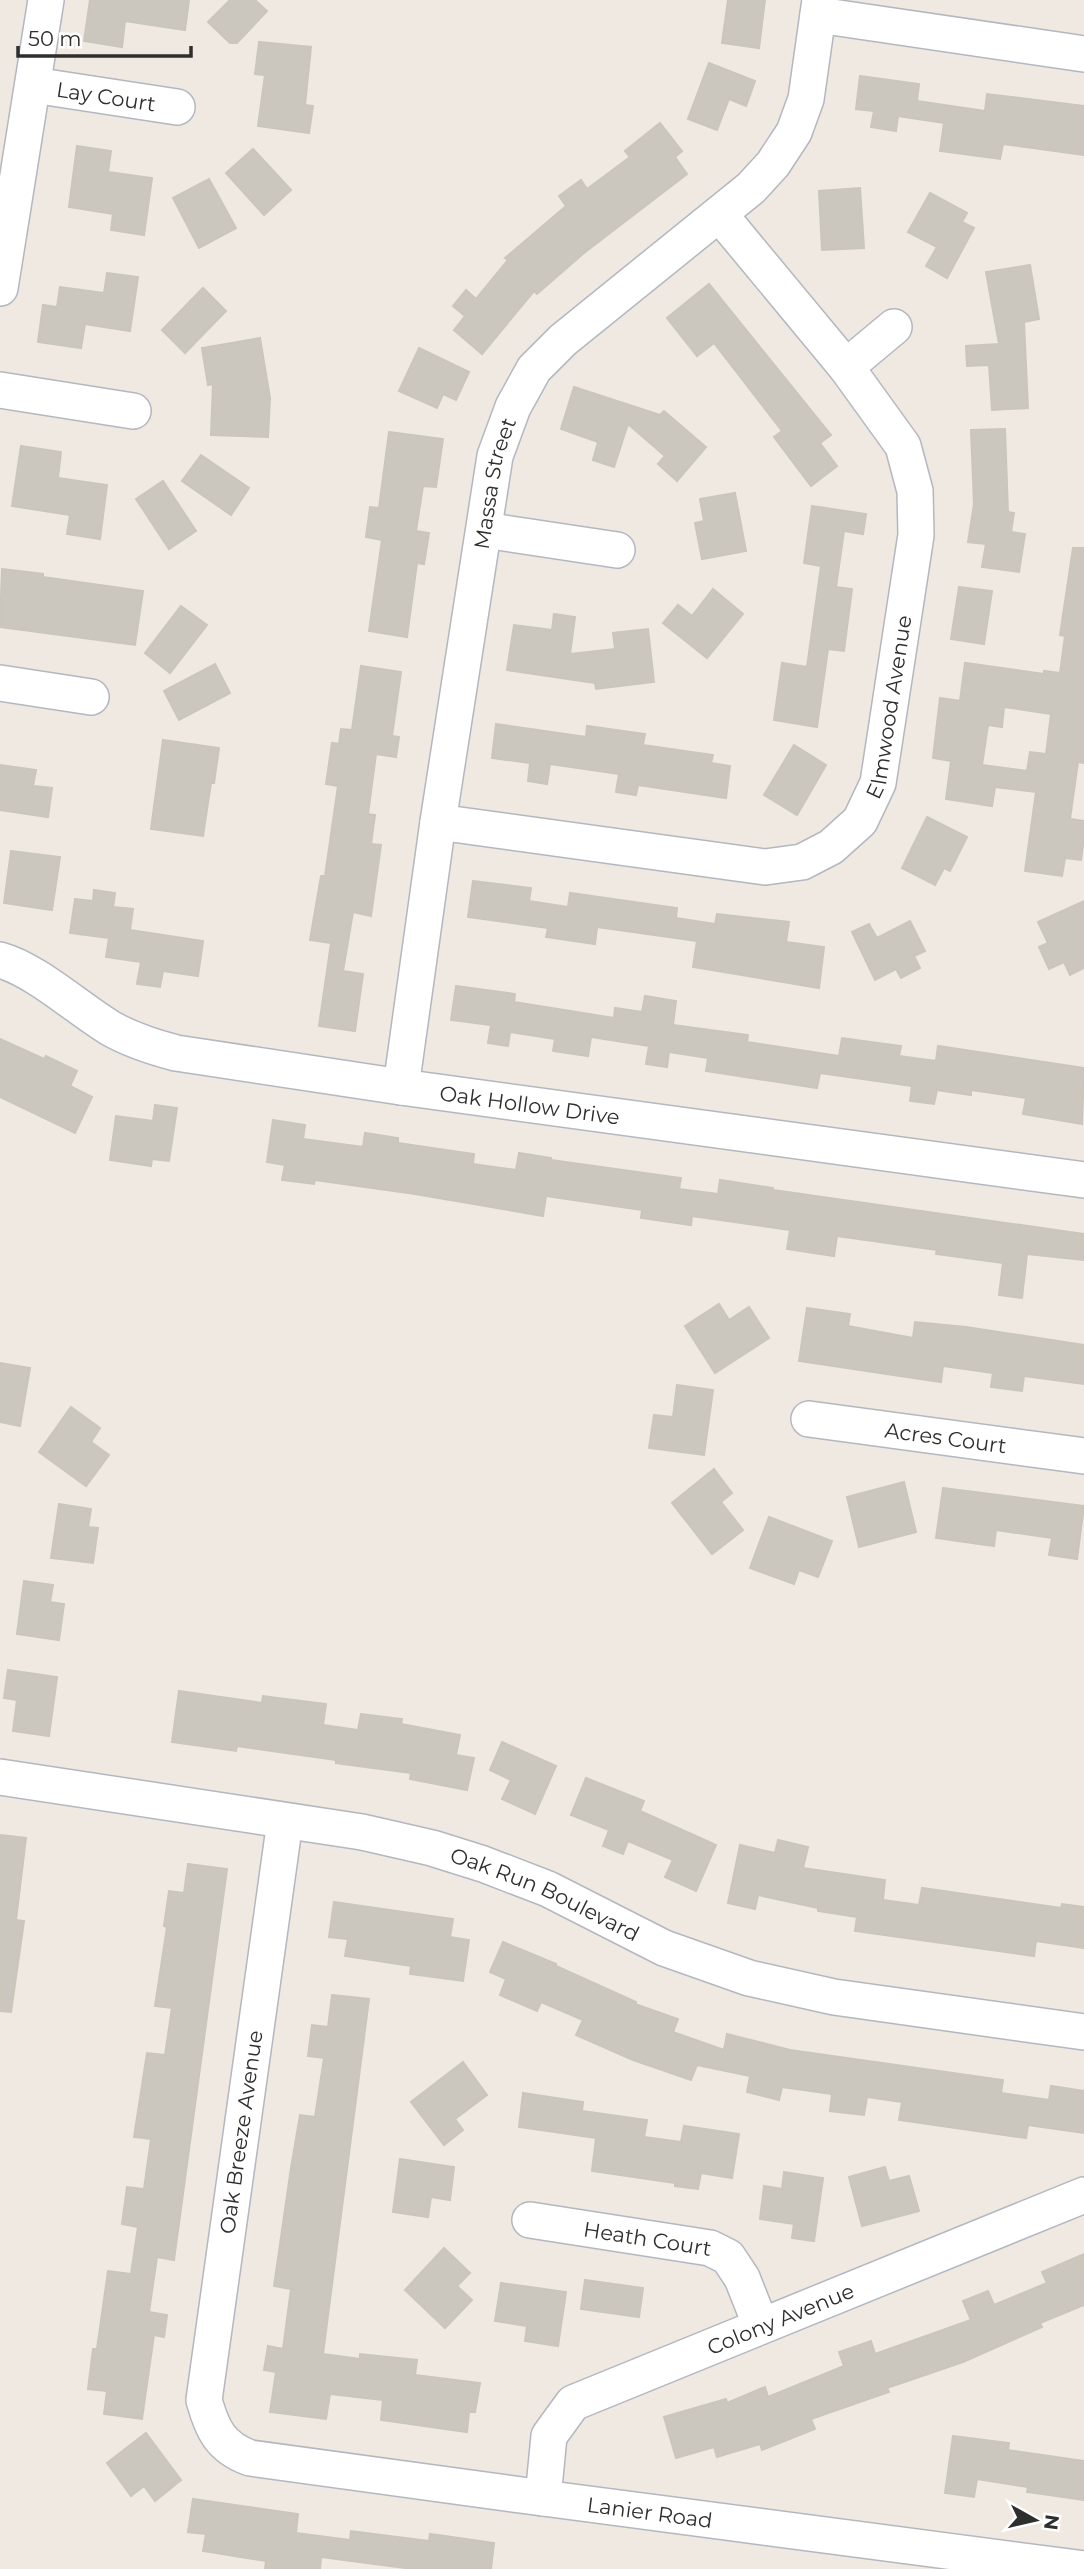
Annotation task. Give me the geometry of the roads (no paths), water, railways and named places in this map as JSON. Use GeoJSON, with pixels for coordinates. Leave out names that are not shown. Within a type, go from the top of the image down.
{"type":"FeatureCollection","features":[{"type":"Feature","properties":{"kind":"street"},"geometry":{"type":"LineString","coordinates":[[0,289],[46,0]]}},
{"type":"Feature","properties":{"kind":"street"},"geometry":{"type":"LineString","coordinates":[[819,8],[1084,54]]}},
{"type":"Feature","properties":{"kind":"street","name":"Massa Street"},"geometry":{"type":"LineString","coordinates":[[401,1087],[438,822],[495,456],[513,407],[534,369],[564,340],[720,215],[766,172],[794,132],[806,99],[819,8]]}},
{"type":"Feature","properties":{"kind":"street","name":"Lay Court"},"geometry":{"type":"LineString","coordinates":[[33,85],[177,107]]}},
{"type":"Feature","properties":{"kind":"street","name":"Elmwood Avenue"},"geometry":{"type":"LineString","coordinates":[[438,822],[765,867],[802,862],[831,847],[860,821],[878,783],[916,535],[915,491],[903,446],[846,367],[720,215]]}},
{"type":"Feature","properties":{"kind":"street"},"geometry":{"type":"LineString","coordinates":[[846,367],[894,327]]}},
{"type":"Feature","properties":{"kind":"street"},"geometry":{"type":"LineString","coordinates":[[0,390],[133,411]]}},
{"type":"Feature","properties":{"kind":"street"},"geometry":{"type":"LineString","coordinates":[[484,530],[617,550]]}},
{"type":"Feature","properties":{"kind":"street"},"geometry":{"type":"LineString","coordinates":[[0,683],[92,697]]}},
{"type":"Feature","properties":{"kind":"street","name":"Oak Hollow Drive"},"geometry":{"type":"LineString","coordinates":[[0,960],[39,980],[112,1029],[146,1045],[176,1053],[401,1087],[1084,1180]]}},
{"type":"Feature","properties":{"kind":"street","name":"Acres Court"},"geometry":{"type":"LineString","coordinates":[[808,1419],[1084,1455]]}},
{"type":"Feature","properties":{"kind":"street","name":"Oak Run Boulevard"},"geometry":{"type":"LineString","coordinates":[[0,1777],[362,1832],[432,1848],[548,1889],[664,1948],[749,1978],[834,1997],[1084,2032]]}},
{"type":"Feature","properties":{"kind":"street","name":"Oak Breeze Avenue"},"geometry":{"type":"LineString","coordinates":[[221,2440],[209,2421],[204,2400],[285,1821]]}},
{"type":"Feature","properties":{"kind":"street","name":"Colony Avenue"},"geometry":{"type":"LineString","coordinates":[[543,2498],[549,2436],[573,2403],[1084,2195]]}},
{"type":"Feature","properties":{"kind":"street","name":"Heath Court"},"geometry":{"type":"LineString","coordinates":[[530,2220],[710,2248],[728,2257],[742,2278],[761,2326]]}},
{"type":"Feature","properties":{"kind":"street","name":"Lanier Road"},"geometry":{"type":"LineString","coordinates":[[221,2440],[233,2452],[250,2458],[1084,2568]]}}]}
